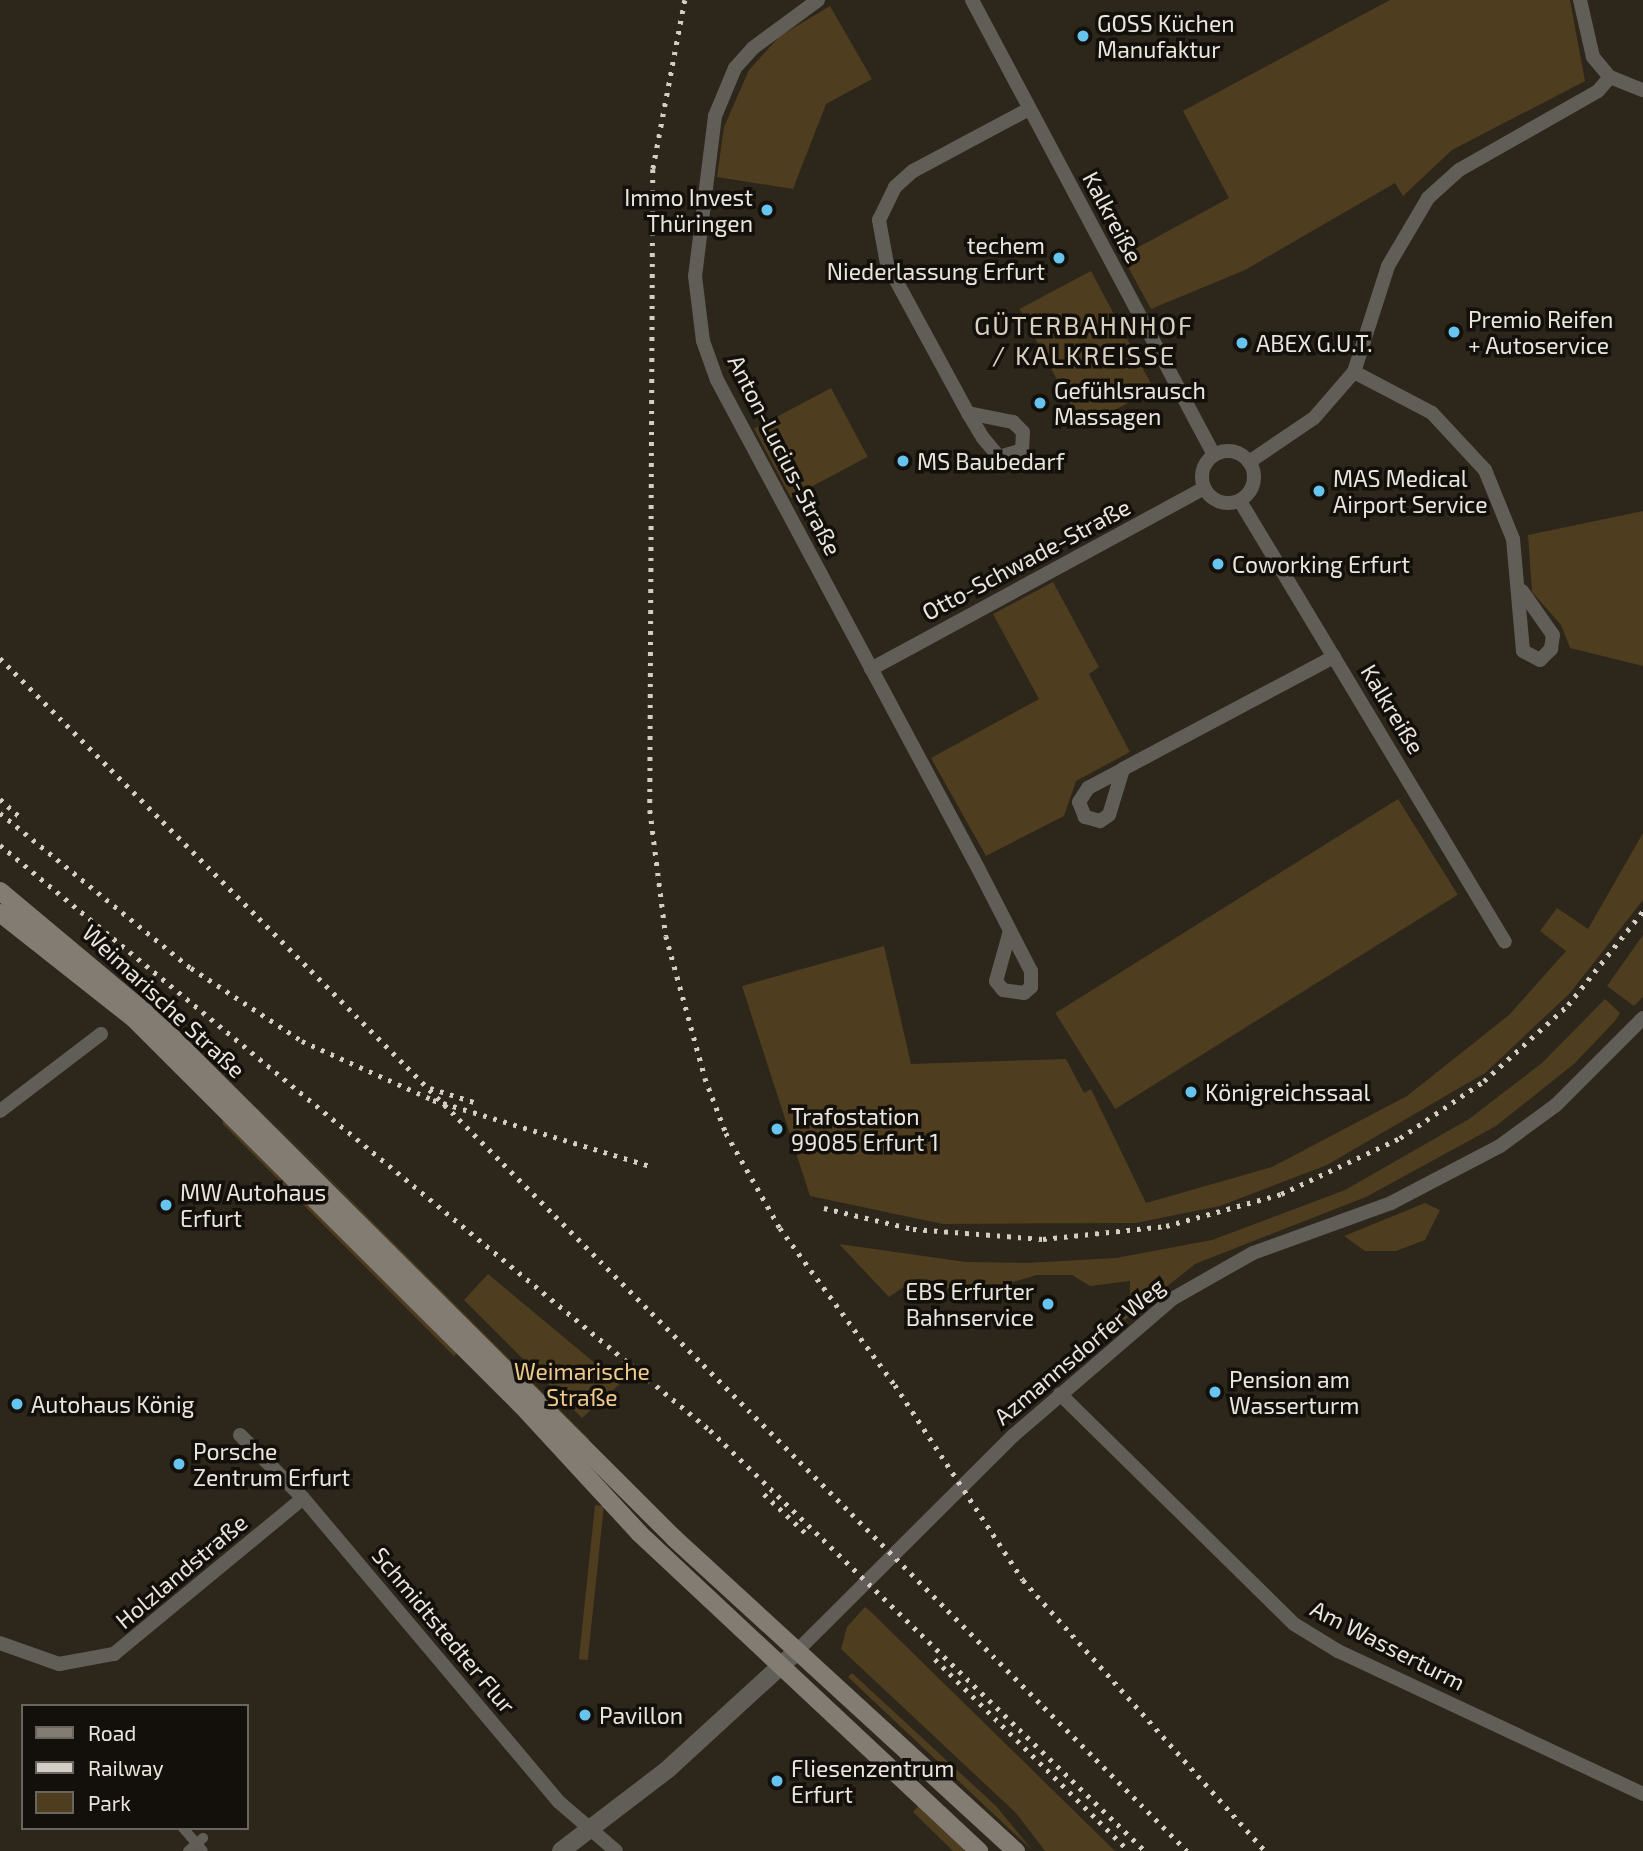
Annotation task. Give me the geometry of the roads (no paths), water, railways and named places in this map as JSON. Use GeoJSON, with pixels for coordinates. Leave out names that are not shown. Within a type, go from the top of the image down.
{"type":"FeatureCollection","features":[{"type":"Feature","properties":{"kind":"main road","name":"Weimarische Straße"},"geometry":{"type":"LineString","coordinates":[[0,891],[158,1023],[658,1522],[1016,1851]]}},
{"type":"Feature","properties":{"kind":"main road","name":"Weimarische Straße"},"geometry":{"type":"LineString","coordinates":[[0,913],[87,976],[170,1054],[522,1406],[639,1533],[778,1666],[979,1851]]}},
{"type":"Feature","properties":{"kind":"street","name":"Anton-Lucius-Straße"},"geometry":{"type":"LineString","coordinates":[[818,0],[753,47],[735,68],[715,116],[696,302],[717,380],[1010,931]]}},
{"type":"Feature","properties":{"kind":"street","name":"Kalkreiße"},"geometry":{"type":"LineString","coordinates":[[972,0],[1214,454]]}},
{"type":"Feature","properties":{"kind":"street"},"geometry":{"type":"LineString","coordinates":[[1580,0],[1593,57],[1610,77],[1643,90]]}},
{"type":"Feature","properties":{"kind":"street"},"geometry":{"type":"LineString","coordinates":[[1249,462],[1314,418],[1354,372],[1388,266],[1428,198],[1459,170],[1598,91],[1610,77]]}},
{"type":"Feature","properties":{"kind":"street"},"geometry":{"type":"LineString","coordinates":[[968,413],[887,264],[878,220],[895,187],[913,171],[1029,109]]}},
{"type":"Feature","properties":{"kind":"street"},"geometry":{"type":"LineString","coordinates":[[1354,372],[1432,413],[1473,451],[1504,508],[1522,591]]}},
{"type":"Feature","properties":{"kind":"street"},"geometry":{"type":"LineString","coordinates":[[1229,451],[1249,462],[1254,479],[1240,501],[1223,503],[1204,488],[1204,466],[1214,454],[1229,451]]}},
{"type":"Feature","properties":{"kind":"street","name":"Otto-Schwade-Straße"},"geometry":{"type":"LineString","coordinates":[[871,669],[1204,488]]}},
{"type":"Feature","properties":{"kind":"street","name":"Kalkreiße"},"geometry":{"type":"LineString","coordinates":[[1240,501],[1505,942]]}},
{"type":"Feature","properties":{"kind":"street"},"geometry":{"type":"LineString","coordinates":[[1123,769],[1334,657]]}},
{"type":"Feature","properties":{"kind":"street","name":"Azmannsdorfer Weg"},"geometry":{"type":"LineString","coordinates":[[798,1650],[1060,1394],[1194,1285],[1252,1253],[1391,1203],[1500,1146],[1566,1097],[1643,1018]]}},
{"type":"Feature","properties":{"kind":"street"},"geometry":{"type":"LineString","coordinates":[[0,1111],[101,1034]]}},
{"type":"Feature","properties":{"kind":"street","name":"Am Wasserturm"},"geometry":{"type":"LineString","coordinates":[[1060,1394],[1294,1624],[1338,1651],[1643,1794]]}},
{"type":"Feature","properties":{"kind":"street","name":"Schmidtstedter Flur"},"geometry":{"type":"LineString","coordinates":[[240,1435],[303,1498],[559,1802],[615,1851]]}},
{"type":"Feature","properties":{"kind":"street","name":"Holzlandstraße"},"geometry":{"type":"LineString","coordinates":[[0,1643],[59,1664],[114,1654],[303,1498]]}},
{"type":"Feature","properties":{"kind":"street"},"geometry":{"type":"LineString","coordinates":[[561,1851],[592,1830],[798,1650]]}},
{"type":"Feature","properties":{"kind":"street"},"geometry":{"type":"LineString","coordinates":[[185,1830],[197,1846]]}},
{"type":"Feature","properties":{"kind":"railway"},"geometry":{"type":"LineString","coordinates":[[685,0],[653,169],[650,810],[666,936],[705,1078],[726,1133],[780,1228],[895,1385],[1023,1580],[1265,1851]]}},
{"type":"Feature","properties":{"kind":"railway"},"geometry":{"type":"LineString","coordinates":[[0,658],[1187,1851]]}},
{"type":"Feature","properties":{"kind":"railway"},"geometry":{"type":"LineString","coordinates":[[0,799],[21,818]]}},
{"type":"Feature","properties":{"kind":"railway"},"geometry":{"type":"LineString","coordinates":[[0,813],[191,968],[302,1041],[433,1100],[653,1167]]}},
{"type":"Feature","properties":{"kind":"railway"},"geometry":{"type":"LineString","coordinates":[[0,845],[710,1430],[1145,1851]]}},
{"type":"Feature","properties":{"kind":"railway"},"geometry":{"type":"LineString","coordinates":[[824,1208],[913,1229],[1043,1239],[1166,1226],[1281,1194],[1400,1138],[1484,1081],[1568,1005],[1643,911]]}},
{"type":"Feature","properties":{"kind":"railway"},"geometry":{"type":"LineString","coordinates":[[430,1088],[477,1103]]}},
{"type":"Feature","properties":{"kind":"railway"},"geometry":{"type":"LineString","coordinates":[[764,1494],[810,1537]]}},
{"type":"Feature","properties":{"kind":"railway"},"geometry":{"type":"LineString","coordinates":[[935,1659],[1129,1851]]}},
{"type":"Feature","properties":{"kind":"place","name":"GOSS Küchen Manufaktur"},"geometry":{"type":"Point","coordinates":[1083,36]}},
{"type":"Feature","properties":{"kind":"place","name":"Immo Invest Thüringen"},"geometry":{"type":"Point","coordinates":[767,210]}},
{"type":"Feature","properties":{"kind":"place","name":"techem Niederlassung Erfurt"},"geometry":{"type":"Point","coordinates":[1059,258]}},
{"type":"Feature","properties":{"kind":"place","name":"Premio Reifen + Autoservice"},"geometry":{"type":"Point","coordinates":[1454,332]}},
{"type":"Feature","properties":{"kind":"place","name":"ABEX G.U.T."},"geometry":{"type":"Point","coordinates":[1242,343]}},
{"type":"Feature","properties":{"kind":"place","name":"Gefühlsrausch Massagen"},"geometry":{"type":"Point","coordinates":[1040,403]}},
{"type":"Feature","properties":{"kind":"place","name":"MS Baubedarf"},"geometry":{"type":"Point","coordinates":[903,461]}},
{"type":"Feature","properties":{"kind":"place","name":"MAS Medical Airport Service"},"geometry":{"type":"Point","coordinates":[1319,491]}},
{"type":"Feature","properties":{"kind":"place","name":"Coworking Erfurt"},"geometry":{"type":"Point","coordinates":[1218,564]}},
{"type":"Feature","properties":{"kind":"place","name":"Königreichssaal"},"geometry":{"type":"Point","coordinates":[1191,1092]}},
{"type":"Feature","properties":{"kind":"place","name":"Trafostation 99085 Erfurt 1"},"geometry":{"type":"Point","coordinates":[777,1129]}},
{"type":"Feature","properties":{"kind":"place","name":"MW Autohaus Erfurt"},"geometry":{"type":"Point","coordinates":[166,1205]}},
{"type":"Feature","properties":{"kind":"place","name":"EBS Erfurter Bahnservice"},"geometry":{"type":"Point","coordinates":[1048,1304]}},
{"type":"Feature","properties":{"kind":"place","name":"Pension am Wasserturm"},"geometry":{"type":"Point","coordinates":[1215,1392]}},
{"type":"Feature","properties":{"kind":"place","name":"Autohaus König"},"geometry":{"type":"Point","coordinates":[17,1404]}},
{"type":"Feature","properties":{"kind":"place","name":"Porsche Zentrum Erfurt"},"geometry":{"type":"Point","coordinates":[179,1464]}},
{"type":"Feature","properties":{"kind":"place","name":"Pavillon"},"geometry":{"type":"Point","coordinates":[585,1715]}},
{"type":"Feature","properties":{"kind":"place","name":"Fliesenzentrum Erfurt"},"geometry":{"type":"Point","coordinates":[777,1781]}},
{"type":"Feature","properties":{"kind":"district","name":"GÜTERBAHNHOF / KALKREISSE"},"geometry":{"type":"Point","coordinates":[1084,340]}}]}
